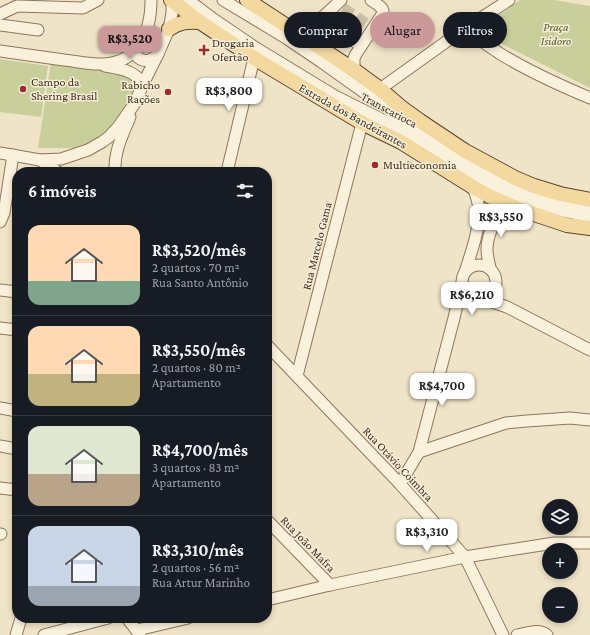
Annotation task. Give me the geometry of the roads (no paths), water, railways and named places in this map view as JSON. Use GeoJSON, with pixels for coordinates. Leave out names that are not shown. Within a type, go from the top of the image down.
{"type":"FeatureCollection","features":[{"type":"Feature","properties":{"kind":"main road","name":"Estrada dos Bandeirantes"},"geometry":{"type":"LineString","coordinates":[[172,0],[200,22],[254,58],[362,123],[401,142],[489,196],[518,209],[568,225],[590,228]]}},
{"type":"Feature","properties":{"kind":"main road"},"geometry":{"type":"LineString","coordinates":[[248,0],[284,24]]}},
{"type":"Feature","properties":{"kind":"main road"},"geometry":{"type":"LineString","coordinates":[[169,28],[182,22],[200,22]]}},
{"type":"Feature","properties":{"kind":"main road"},"geometry":{"type":"LineString","coordinates":[[320,48],[354,70],[420,121],[465,151],[534,186],[560,194],[590,200]]}},
{"type":"Feature","properties":{"kind":"street"},"geometry":{"type":"LineString","coordinates":[[0,14],[17,6],[84,8],[98,0]]}},
{"type":"Feature","properties":{"kind":"street"},"geometry":{"type":"LineString","coordinates":[[98,64],[122,60],[136,48],[146,32],[151,0]]}},
{"type":"Feature","properties":{"kind":"street"},"geometry":{"type":"LineString","coordinates":[[115,167],[117,150],[135,103],[169,28],[172,13],[172,0]]}},
{"type":"Feature","properties":{"kind":"street","name":"Transcarioca"},"geometry":{"type":"LineString","coordinates":[[188,0],[233,33],[335,96],[395,126],[487,184],[532,202],[590,217]]}},
{"type":"Feature","properties":{"kind":"street","name":"Transcarioca"},"geometry":{"type":"LineString","coordinates":[[223,0],[286,38],[421,133],[487,174],[511,186],[529,192],[590,208]]}},
{"type":"Feature","properties":{"kind":"street"},"geometry":{"type":"LineString","coordinates":[[362,44],[370,26],[384,14],[384,10],[371,0]]}},
{"type":"Feature","properties":{"kind":"street"},"geometry":{"type":"LineString","coordinates":[[490,12],[509,0]]}},
{"type":"Feature","properties":{"kind":"street"},"geometry":{"type":"LineString","coordinates":[[330,12],[340,4]]}},
{"type":"Feature","properties":{"kind":"street"},"geometry":{"type":"LineString","coordinates":[[0,25],[38,30]]}},
{"type":"Feature","properties":{"kind":"street"},"geometry":{"type":"LineString","coordinates":[[380,89],[443,44]]}},
{"type":"Feature","properties":{"kind":"street"},"geometry":{"type":"LineString","coordinates":[[136,48],[136,55],[142,60],[151,60],[158,54]]}},
{"type":"Feature","properties":{"kind":"street"},"geometry":{"type":"LineString","coordinates":[[354,70],[354,58],[360,48]]}},
{"type":"Feature","properties":{"kind":"street"},"geometry":{"type":"LineString","coordinates":[[492,48],[560,86],[590,98]]}},
{"type":"Feature","properties":{"kind":"street"},"geometry":{"type":"LineString","coordinates":[[0,51],[98,64],[125,70],[135,75],[143,84]]}},
{"type":"Feature","properties":{"kind":"street"},"geometry":{"type":"LineString","coordinates":[[228,167],[254,58]]}},
{"type":"Feature","properties":{"kind":"street"},"geometry":{"type":"LineString","coordinates":[[0,153],[40,160],[61,159],[88,150],[109,137],[135,103]]}},
{"type":"Feature","properties":{"kind":"street","name":"Rua Marcelo Gama"},"geometry":{"type":"LineString","coordinates":[[297,376],[362,123]]}},
{"type":"Feature","properties":{"kind":"street"},"geometry":{"type":"LineString","coordinates":[[1,216],[13,155]]}},
{"type":"Feature","properties":{"kind":"street"},"geometry":{"type":"LineString","coordinates":[[40,160],[50,167]]}},
{"type":"Feature","properties":{"kind":"street"},"geometry":{"type":"LineString","coordinates":[[400,484],[419,452],[478,227],[478,204],[473,187]]}},
{"type":"Feature","properties":{"kind":"street"},"geometry":{"type":"LineString","coordinates":[[490,268],[487,250],[490,232],[496,220],[502,214],[518,209]]}},
{"type":"Feature","properties":{"kind":"street"},"geometry":{"type":"LineString","coordinates":[[507,307],[494,272],[485,265],[474,265],[469,268],[464,277],[463,288],[469,296],[507,307],[590,350]]}},
{"type":"Feature","properties":{"kind":"street"},"geometry":{"type":"LineString","coordinates":[[454,318],[479,299],[493,293],[497,283]]}},
{"type":"Feature","properties":{"kind":"street"},"geometry":{"type":"LineString","coordinates":[[0,290],[12,291]]}},
{"type":"Feature","properties":{"kind":"street"},"geometry":{"type":"LineString","coordinates":[[0,328],[12,329]]}},
{"type":"Feature","properties":{"kind":"street","name":"Rua Otávio Coimbra"},"geometry":{"type":"LineString","coordinates":[[272,350],[400,484],[465,557],[503,635]]}},
{"type":"Feature","properties":{"kind":"street"},"geometry":{"type":"LineString","coordinates":[[0,408],[12,410]]}},
{"type":"Feature","properties":{"kind":"street"},"geometry":{"type":"LineString","coordinates":[[419,452],[506,424],[570,418],[590,420]]}},
{"type":"Feature","properties":{"kind":"street"},"geometry":{"type":"LineString","coordinates":[[0,446],[12,448]]}},
{"type":"Feature","properties":{"kind":"street"},"geometry":{"type":"LineString","coordinates":[[0,488],[12,489]]}},
{"type":"Feature","properties":{"kind":"street","name":"Rua João Mafra"},"geometry":{"type":"LineString","coordinates":[[272,525],[330,585]]}},
{"type":"Feature","properties":{"kind":"street"},"geometry":{"type":"LineString","coordinates":[[272,599],[330,585],[465,557],[554,543],[590,543]]}},
{"type":"Feature","properties":{"kind":"street"},"geometry":{"type":"LineString","coordinates":[[16,635],[20,623]]}},
{"type":"Feature","properties":{"kind":"street"},"geometry":{"type":"LineString","coordinates":[[44,635],[89,623]]}},
{"type":"Feature","properties":{"kind":"street"},"geometry":{"type":"LineString","coordinates":[[132,623],[138,632],[170,623]]}},
{"type":"Feature","properties":{"kind":"street"},"geometry":{"type":"LineString","coordinates":[[518,635],[540,631],[547,635]]}},
{"type":"Feature","properties":{"kind":"tunnel"},"geometry":{"type":"LineString","coordinates":[[343,8],[367,24]]}},
{"type":"Feature","properties":{"kind":"place","name":"Drogaria Ofertão"},"geometry":{"type":"Point","coordinates":[204,50]}},
{"type":"Feature","properties":{"kind":"place","name":"Campo da Shering Brasil"},"geometry":{"type":"Point","coordinates":[23,89]}},
{"type":"Feature","properties":{"kind":"place","name":"Rabicho Rações"},"geometry":{"type":"Point","coordinates":[168,92]}},
{"type":"Feature","properties":{"kind":"place","name":"Multieconomia"},"geometry":{"type":"Point","coordinates":[375,165]}},
{"type":"Feature","properties":{"kind":"park label","name":"Praça Isidoro"},"geometry":{"type":"Point","coordinates":[556,34]}}]}
